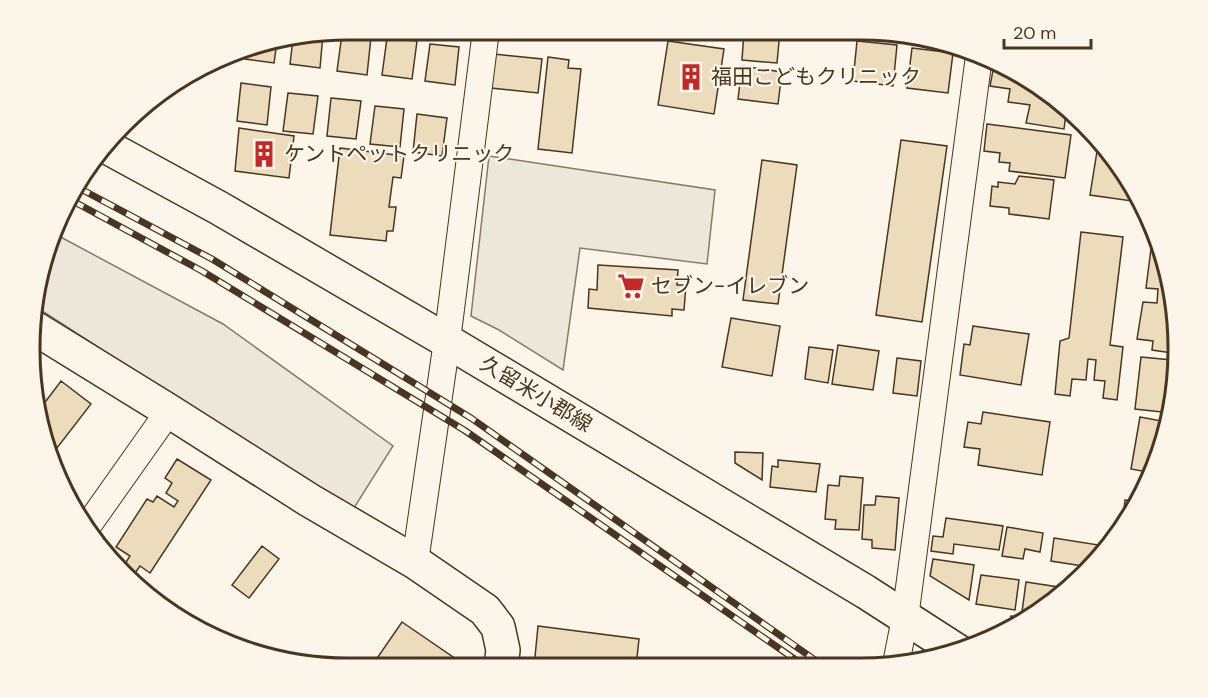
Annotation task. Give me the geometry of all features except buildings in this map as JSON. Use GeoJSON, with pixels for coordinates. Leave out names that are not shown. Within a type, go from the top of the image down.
{"type":"FeatureCollection","features":[{"type":"Feature","properties":{"kind":"main road","name":"久留米小郡線"},"geometry":{"type":"LineString","coordinates":[[113,150],[219,208],[447,341],[846,579],[947,644]]}},
{"type":"Feature","properties":{"kind":"main road"},"geometry":{"type":"LineString","coordinates":[[41,334],[169,411],[309,500],[415,562],[485,610],[498,627],[503,650],[502,658]]}},
{"type":"Feature","properties":{"kind":"street"},"geometry":{"type":"LineString","coordinates":[[415,562],[447,341],[485,40]]}},
{"type":"Feature","properties":{"kind":"street"},"geometry":{"type":"LineString","coordinates":[[898,655],[905,618],[978,64]]}},
{"type":"Feature","properties":{"kind":"street"},"geometry":{"type":"LineString","coordinates":[[92,520],[169,411]]}},
{"type":"Feature","properties":{"kind":"shaded area"},"geometry":{"type":"Polygon","coordinates":[[[489,156],[715,190],[707,264],[580,248],[563,370],[499,330],[471,316],[489,156]]]}},
{"type":"Feature","properties":{"kind":"shaded area"},"geometry":{"type":"Polygon","coordinates":[[[62,238],[223,324],[393,446],[352,511],[43,311],[51,269],[62,238]]]}},
{"type":"Feature","properties":{"kind":"railway"},"geometry":{"type":"LineString","coordinates":[[84,191],[212,259],[471,418],[812,658]]}},
{"type":"Feature","properties":{"kind":"railway"},"geometry":{"type":"LineString","coordinates":[[77,203],[202,271],[464,430],[793,658]]}},
{"type":"Feature","properties":{"kind":"place","name":"福田こどもクリニック"},"geometry":{"type":"Point","coordinates":[691,77]}},
{"type":"Feature","properties":{"kind":"place","name":"ケントペットクリニック"},"geometry":{"type":"Point","coordinates":[264,154]}},
{"type":"Feature","properties":{"kind":"place","name":"セブン-イレブン"},"geometry":{"type":"Point","coordinates":[631,286]}}]}
